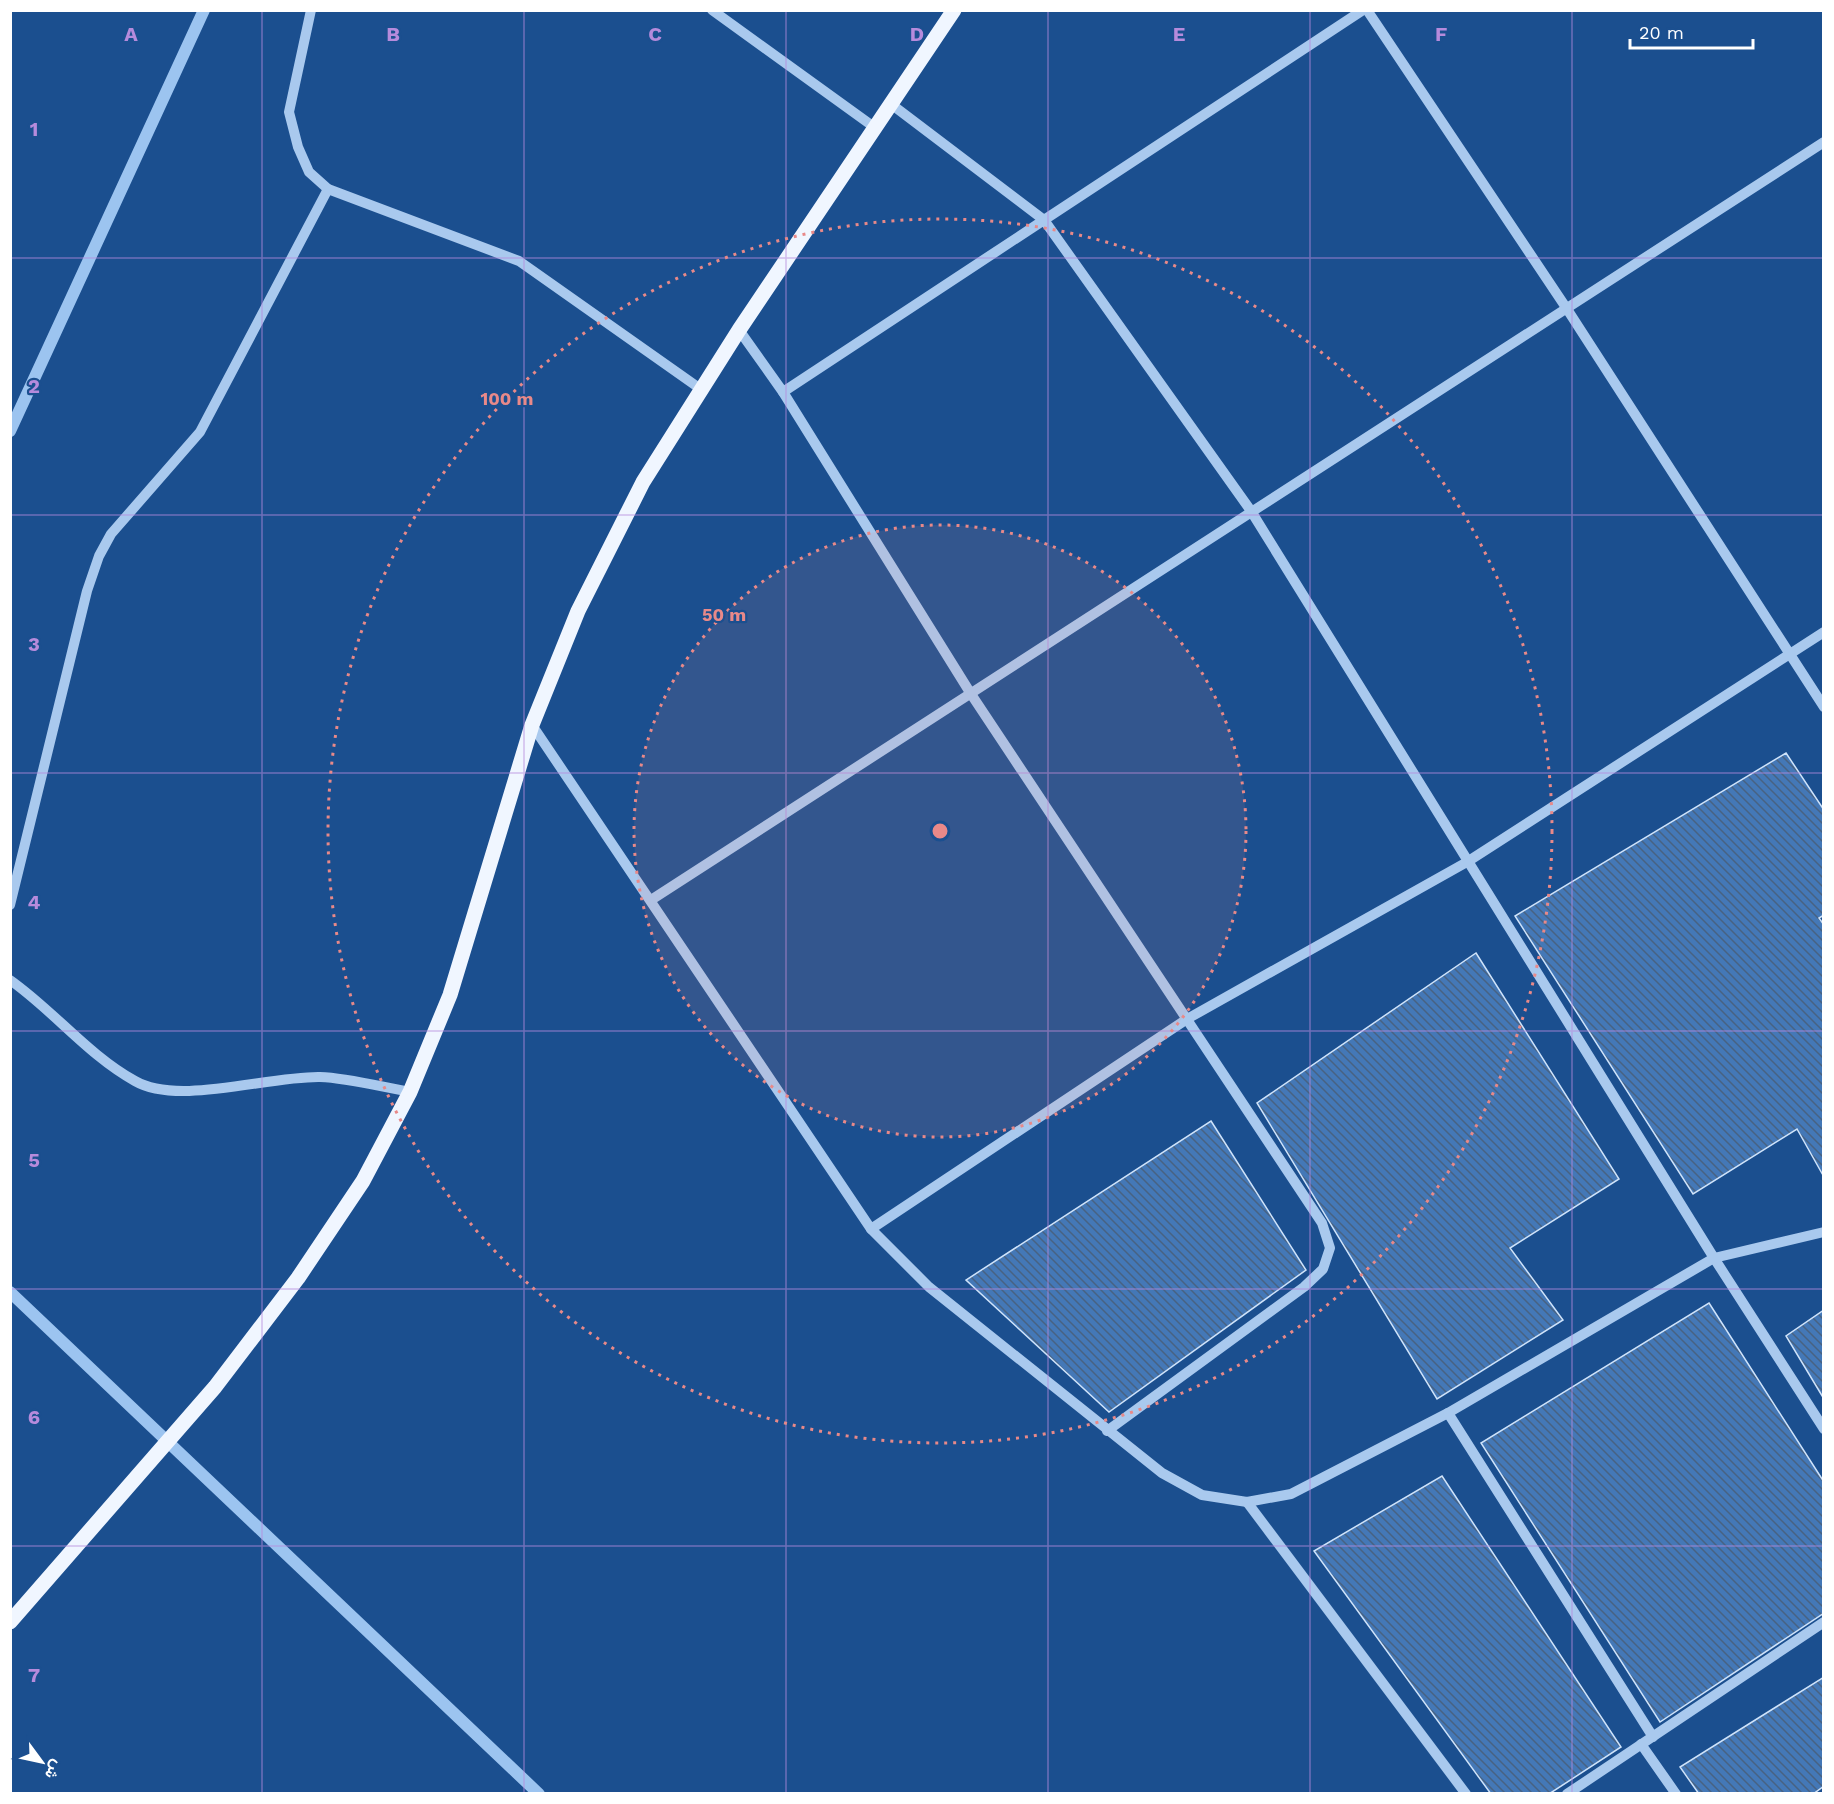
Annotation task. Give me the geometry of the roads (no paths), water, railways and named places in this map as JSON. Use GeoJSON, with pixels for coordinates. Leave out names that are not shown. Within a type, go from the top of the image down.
{"type":"FeatureCollection","features":[{"type":"Feature","properties":{"kind":"main road"},"geometry":{"type":"LineString","coordinates":[[10,1622],[215,1388],[298,1278],[363,1181],[410,1092],[450,995],[532,725],[578,611],[643,482],[739,330],[954,10]]}},
{"type":"Feature","properties":{"kind":"street"},"geometry":{"type":"LineString","coordinates":[[311,10],[289,112],[298,147],[309,172],[328,189],[519,261],[702,390]]}},
{"type":"Feature","properties":{"kind":"street"},"geometry":{"type":"LineString","coordinates":[[712,10],[874,127]]}},
{"type":"Feature","properties":{"kind":"street"},"geometry":{"type":"LineString","coordinates":[[783,392],[1365,10],[1567,309],[1824,707]]}},
{"type":"Feature","properties":{"kind":"street"},"geometry":{"type":"LineString","coordinates":[[891,104],[1044,220],[1251,511],[1714,1258],[1824,1429]]}},
{"type":"Feature","properties":{"kind":"street"},"geometry":{"type":"LineString","coordinates":[[651,900],[1824,142]]}},
{"type":"Feature","properties":{"kind":"street"},"geometry":{"type":"LineString","coordinates":[[10,905],[87,591],[99,556],[130,510],[200,432],[328,189]]}},
{"type":"Feature","properties":{"kind":"street"},"geometry":{"type":"LineString","coordinates":[[739,330],[783,392],[972,694],[1322,1223],[1330,1248],[1323,1269],[1304,1287],[1107,1431]]}},
{"type":"Feature","properties":{"kind":"street"},"geometry":{"type":"LineString","coordinates":[[871,1229],[1187,1019],[1467,862],[1824,632]]}},
{"type":"Feature","properties":{"kind":"street"},"geometry":{"type":"LineString","coordinates":[[532,725],[871,1229],[929,1287],[1107,1431],[1162,1473],[1202,1495],[1247,1502],[1291,1494],[1448,1413],[1714,1258],[1824,1232]]}},
{"type":"Feature","properties":{"kind":"street"},"geometry":{"type":"LineString","coordinates":[[10,981],[34,997],[103,1060],[136,1082],[169,1092],[321,1077],[410,1092]]}},
{"type":"Feature","properties":{"kind":"street"},"geometry":{"type":"LineString","coordinates":[[1448,1413],[1653,1737]]}},
{"type":"Feature","properties":{"kind":"street"},"geometry":{"type":"LineString","coordinates":[[1247,1502],[1466,1794]]}},
{"type":"Feature","properties":{"kind":"street"},"geometry":{"type":"LineString","coordinates":[[1567,1794],[1824,1622]]}},
{"type":"Feature","properties":{"kind":"street"},"geometry":{"type":"LineString","coordinates":[[1641,1744],[1676,1794]]}},
{"type":"Feature","properties":{"kind":"waterway"},"geometry":{"type":"LineString","coordinates":[[10,431],[204,10]]}},
{"type":"Feature","properties":{"kind":"waterway"},"geometry":{"type":"LineString","coordinates":[[10,1292],[539,1794]]}}]}
